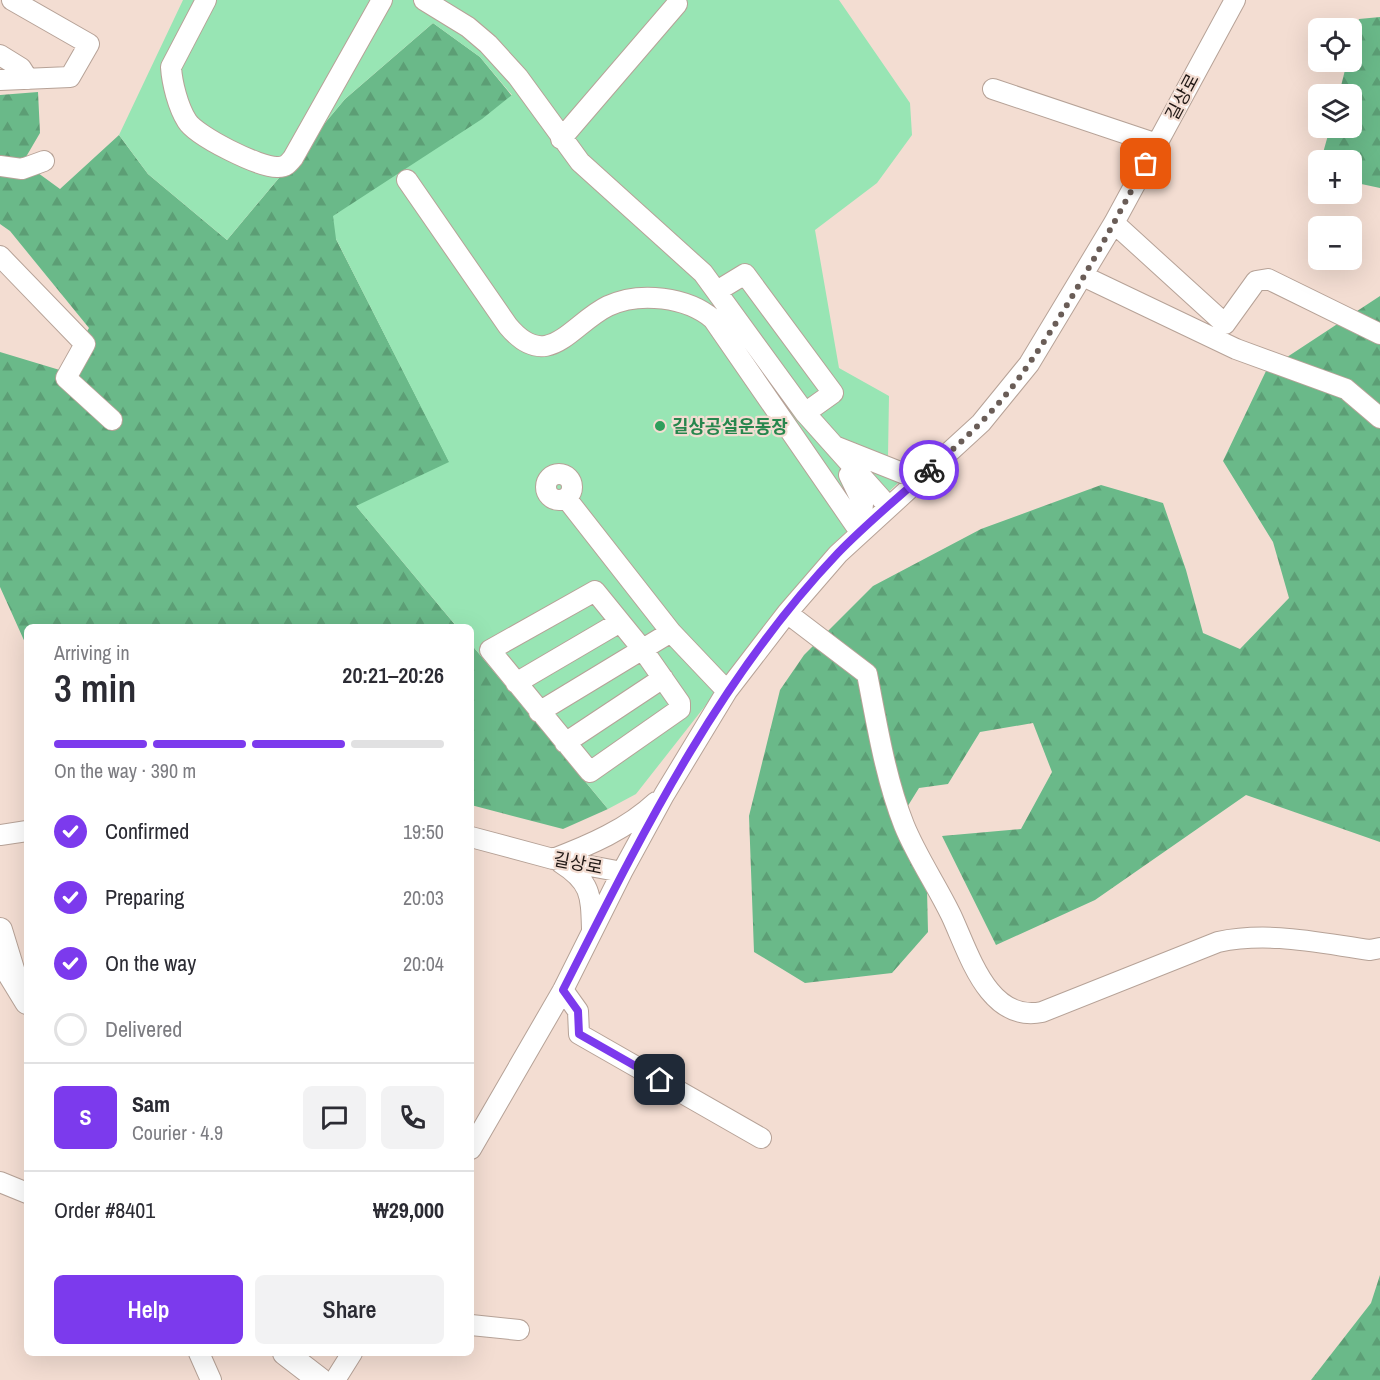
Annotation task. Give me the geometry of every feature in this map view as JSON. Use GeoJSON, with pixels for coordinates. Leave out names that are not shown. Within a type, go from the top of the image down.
{"type":"FeatureCollection","features":[{"type":"Feature","properties":{"kind":"main road"},"geometry":{"type":"LineString","coordinates":[[0,930],[15,979],[24,996]]}},
{"type":"Feature","properties":{"kind":"main road"},"geometry":{"type":"LineString","coordinates":[[0,960],[15,979]]}},
{"type":"Feature","properties":{"kind":"main road"},"geometry":{"type":"LineString","coordinates":[[289,1356],[320,1380]]}},
{"type":"Feature","properties":{"kind":"street"},"geometry":{"type":"LineString","coordinates":[[0,80],[70,77],[88,44],[12,0]]}},
{"type":"Feature","properties":{"kind":"street"},"geometry":{"type":"LineString","coordinates":[[206,0],[171,67],[186,120],[206,137],[266,165],[278,167],[286,166],[294,158],[382,0]]}},
{"type":"Feature","properties":{"kind":"street"},"geometry":{"type":"LineString","coordinates":[[424,0],[468,27],[488,44],[518,77],[561,139],[596,179],[689,258],[717,291],[806,413],[888,507]]}},
{"type":"Feature","properties":{"kind":"street","name":"길상로"},"geometry":{"type":"LineString","coordinates":[[474,838],[554,859],[622,872],[664,795],[728,691],[787,613],[838,554],[981,423],[1015,383],[1114,223],[1234,0]]}},
{"type":"Feature","properties":{"kind":"street"},"geometry":{"type":"LineString","coordinates":[[561,139],[677,4]]}},
{"type":"Feature","properties":{"kind":"street"},"geometry":{"type":"LineString","coordinates":[[0,55],[21,68],[28,79]]}},
{"type":"Feature","properties":{"kind":"street"},"geometry":{"type":"LineString","coordinates":[[993,89],[1157,144]]}},
{"type":"Feature","properties":{"kind":"street"},"geometry":{"type":"LineString","coordinates":[[0,166],[22,169],[44,161]]}},
{"type":"Feature","properties":{"kind":"street"},"geometry":{"type":"LineString","coordinates":[[407,180],[508,326],[519,339],[532,346],[545,347],[558,343],[608,306],[630,300],[659,298],[700,308],[713,319],[861,532]]}},
{"type":"Feature","properties":{"kind":"street"},"geometry":{"type":"LineString","coordinates":[[1114,223],[1225,324],[1256,281],[1269,279],[1380,334]]}},
{"type":"Feature","properties":{"kind":"street"},"geometry":{"type":"LineString","coordinates":[[0,256],[85,344],[66,378],[112,420]]}},
{"type":"Feature","properties":{"kind":"street"},"geometry":{"type":"LineString","coordinates":[[717,291],[745,274],[833,393],[806,413]]}},
{"type":"Feature","properties":{"kind":"street"},"geometry":{"type":"LineString","coordinates":[[1083,276],[1236,350],[1346,389],[1380,418]]}},
{"type":"Feature","properties":{"kind":"street"},"geometry":{"type":"LineString","coordinates":[[832,445],[863,504],[861,532]]}},
{"type":"Feature","properties":{"kind":"street"},"geometry":{"type":"LineString","coordinates":[[832,445],[904,474],[926,474]]}},
{"type":"Feature","properties":{"kind":"street"},"geometry":{"type":"LineString","coordinates":[[566,498],[671,632],[728,691]]}},
{"type":"Feature","properties":{"kind":"street"},"geometry":{"type":"LineString","coordinates":[[595,591],[643,650],[680,703],[677,713],[590,772],[490,650],[595,591]]}},
{"type":"Feature","properties":{"kind":"street"},"geometry":{"type":"LineString","coordinates":[[787,613],[867,674],[883,750],[904,824],[983,983],[1004,1006],[1029,1015],[1042,1012],[1218,942],[1238,938],[1283,938],[1370,950],[1380,948]]}},
{"type":"Feature","properties":{"kind":"street"},"geometry":{"type":"LineString","coordinates":[[516,683],[620,622]]}},
{"type":"Feature","properties":{"kind":"street"},"geometry":{"type":"LineString","coordinates":[[539,712],[671,632]]}},
{"type":"Feature","properties":{"kind":"street"},"geometry":{"type":"LineString","coordinates":[[565,742],[663,678]]}},
{"type":"Feature","properties":{"kind":"street"},"geometry":{"type":"LineString","coordinates":[[554,859],[585,847],[624,825],[664,795]]}},
{"type":"Feature","properties":{"kind":"street"},"geometry":{"type":"LineString","coordinates":[[1,832],[24,823]]}},
{"type":"Feature","properties":{"kind":"street"},"geometry":{"type":"LineString","coordinates":[[1,832],[24,831]]}},
{"type":"Feature","properties":{"kind":"street"},"geometry":{"type":"LineString","coordinates":[[554,859],[581,878],[588,889],[592,931]]}},
{"type":"Feature","properties":{"kind":"street"},"geometry":{"type":"LineString","coordinates":[[474,1144],[563,990],[622,872]]}},
{"type":"Feature","properties":{"kind":"street"},"geometry":{"type":"LineString","coordinates":[[563,990],[578,1011],[579,1034],[761,1138]]}},
{"type":"Feature","properties":{"kind":"street"},"geometry":{"type":"LineString","coordinates":[[0,1182],[24,1192]]}},
{"type":"Feature","properties":{"kind":"street"},"geometry":{"type":"LineString","coordinates":[[474,1324],[519,1330]]}},
{"type":"Feature","properties":{"kind":"street"},"geometry":{"type":"LineString","coordinates":[[200,1356],[211,1380]]}},
{"type":"Feature","properties":{"kind":"street"},"geometry":{"type":"LineString","coordinates":[[335,1380],[350,1356]]}},
{"type":"Feature","properties":{"kind":"green space","name":"길상공설운동장"},"geometry":{"type":"Polygon","coordinates":[[[183,0],[839,0],[910,103],[912,135],[877,183],[815,230],[839,368],[889,396],[888,456],[915,467],[830,547],[636,794],[608,809],[474,648],[474,624],[454,624],[356,506],[449,462],[336,239],[333,216],[482,119],[512,95],[480,57],[433,23],[345,99],[227,240],[148,174],[119,135],[183,0]]]}},
{"type":"Feature","properties":{"kind":"green space"},"geometry":{"type":"Polygon","coordinates":[[[1380,17],[1380,188],[1362,184],[1362,150],[1324,150],[1327,138],[1362,138],[1362,84],[1342,84],[1344,72],[1362,72],[1362,19],[1380,17]]]}},
{"type":"Feature","properties":{"kind":"green space"},"geometry":{"type":"Polygon","coordinates":[[[433,23],[480,57],[512,96],[336,239],[450,463],[357,507],[454,624],[24,624],[24,640],[0,587],[0,352],[63,371],[89,328],[10,231],[0,224],[0,95],[38,92],[40,133],[23,162],[60,189],[119,135],[148,174],[227,240],[345,99],[433,23]]]}},
{"type":"Feature","properties":{"kind":"green space"},"geometry":{"type":"Polygon","coordinates":[[[1380,296],[1380,842],[1246,795],[1095,900],[996,945],[942,836],[1021,829],[1052,772],[1033,723],[980,732],[948,784],[919,788],[896,825],[927,889],[928,932],[892,973],[805,983],[754,952],[749,816],[780,690],[804,655],[873,586],[981,529],[1101,485],[1163,503],[1186,570],[1203,633],[1240,649],[1289,598],[1273,542],[1223,461],[1266,371],[1380,296]]]}},
{"type":"Feature","properties":{"kind":"green space"},"geometry":{"type":"Polygon","coordinates":[[[474,648],[608,809],[563,829],[474,806],[474,648]]]}},
{"type":"Feature","properties":{"kind":"green space"},"geometry":{"type":"Polygon","coordinates":[[[1380,1275],[1380,1380],[1311,1380],[1371,1303],[1380,1275]]]}},
{"type":"Feature","properties":{"kind":"way so far"},"geometry":{"type":"LineString","coordinates":[[929,470],[981,423],[1029,364],[1093,259],[1146,164]]}},
{"type":"Feature","properties":{"kind":"place","name":"길상공설운동장"},"geometry":{"type":"Point","coordinates":[660,426]}},
{"type":"Feature","properties":{"kind":"route"},"geometry":{"type":"LineString","coordinates":[[660,1080],[579,1034],[578,1011],[563,990],[622,872],[664,795],[728,691],[787,613],[838,554],[929,470]]}}]}
